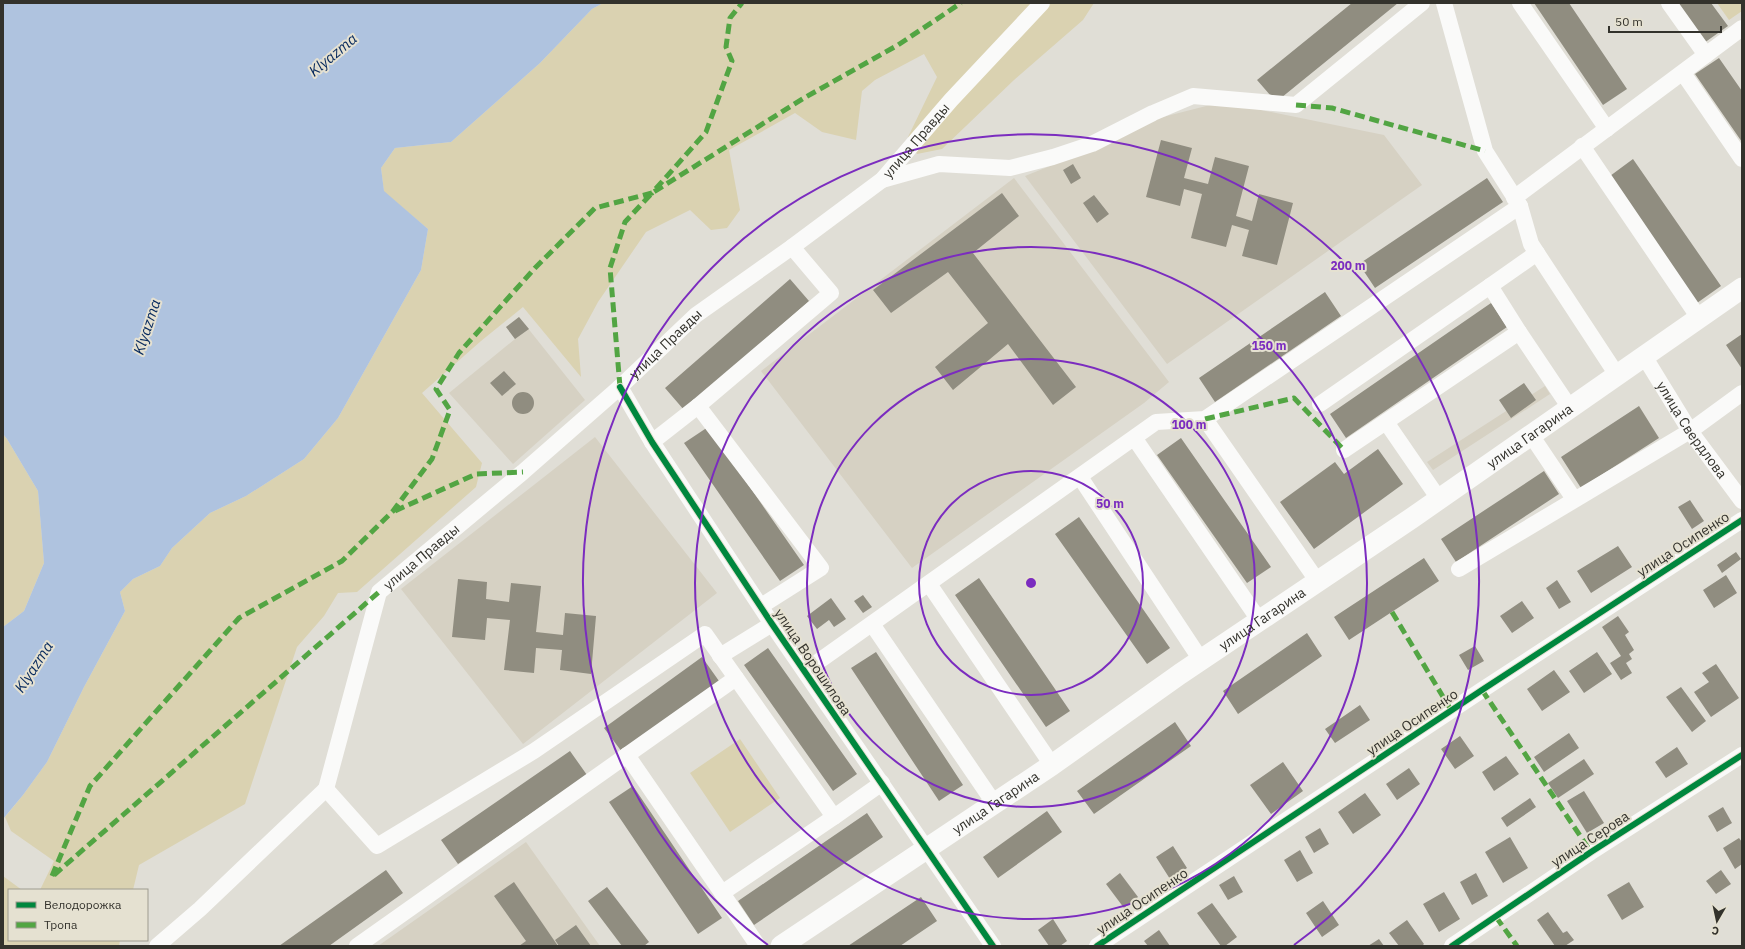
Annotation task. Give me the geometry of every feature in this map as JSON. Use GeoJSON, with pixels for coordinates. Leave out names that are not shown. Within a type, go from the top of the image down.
{"type":"FeatureCollection","features":[{"type":"Feature","properties":{"kind":"main road","name":"улица Гагарина"},"geometry":{"type":"LineString","coordinates":[[781,946],[1052,764],[1259,620],[1318,582],[1742,288]]}},
{"type":"Feature","properties":{"kind":"street","name":"улица Правды"},"geometry":{"type":"LineString","coordinates":[[326,789],[379,592],[523,472],[563,428],[620,387],[696,315],[792,247],[882,180],[951,100],[1042,3]]}},
{"type":"Feature","properties":{"kind":"street"},"geometry":{"type":"LineString","coordinates":[[882,180],[939,164],[1010,168],[1053,157],[1092,144],[1153,113],[1193,96],[1296,105],[1422,3]]}},
{"type":"Feature","properties":{"kind":"street"},"geometry":{"type":"LineString","coordinates":[[1444,3],[1486,151],[1517,202],[1531,244],[1617,375]]}},
{"type":"Feature","properties":{"kind":"street"},"geometry":{"type":"LineString","coordinates":[[1520,3],[1607,129]]}},
{"type":"Feature","properties":{"kind":"street"},"geometry":{"type":"LineString","coordinates":[[1670,3],[1706,55]]}},
{"type":"Feature","properties":{"kind":"street"},"geometry":{"type":"LineString","coordinates":[[806,672],[1135,439],[1156,422],[1205,419],[1517,202],[1582,146],[1742,28]]}},
{"type":"Feature","properties":{"kind":"street"},"geometry":{"type":"LineString","coordinates":[[1683,73],[1742,159]]}},
{"type":"Feature","properties":{"kind":"street"},"geometry":{"type":"LineString","coordinates":[[1582,146],[1699,318]]}},
{"type":"Feature","properties":{"kind":"street"},"geometry":{"type":"LineString","coordinates":[[652,442],[698,406],[831,293],[792,247]]}},
{"type":"Feature","properties":{"kind":"street"},"geometry":{"type":"LineString","coordinates":[[1320,404],[1537,253]]}},
{"type":"Feature","properties":{"kind":"street"},"geometry":{"type":"LineString","coordinates":[[1490,286],[1570,408]]}},
{"type":"Feature","properties":{"kind":"street"},"geometry":{"type":"LineString","coordinates":[[1344,450],[1519,332]]}},
{"type":"Feature","properties":{"kind":"street","name":"улица Свердлова"},"geometry":{"type":"LineString","coordinates":[[1644,356],[1690,431],[1742,501]]}},
{"type":"Feature","properties":{"kind":"street","name":"улица Ворошилова"},"geometry":{"type":"LineString","coordinates":[[620,387],[652,442],[772,624],[993,946]]}},
{"type":"Feature","properties":{"kind":"street"},"geometry":{"type":"LineString","coordinates":[[1459,569],[1690,431],[1742,393]]}},
{"type":"Feature","properties":{"kind":"street"},"geometry":{"type":"LineString","coordinates":[[698,406],[821,568],[761,606]]}},
{"type":"Feature","properties":{"kind":"street"},"geometry":{"type":"LineString","coordinates":[[1205,419],[1318,582]]}},
{"type":"Feature","properties":{"kind":"street"},"geometry":{"type":"LineString","coordinates":[[1386,422],[1439,499]]}},
{"type":"Feature","properties":{"kind":"street"},"geometry":{"type":"LineString","coordinates":[[1531,435],[1574,499]]}},
{"type":"Feature","properties":{"kind":"street"},"geometry":{"type":"LineString","coordinates":[[1135,439],[1259,620]]}},
{"type":"Feature","properties":{"kind":"street"},"geometry":{"type":"LineString","coordinates":[[1080,477],[1201,660]]}},
{"type":"Feature","properties":{"kind":"street","name":"улица Осипенко"},"geometry":{"type":"LineString","coordinates":[[1097,946],[1482,690],[1742,520]]}},
{"type":"Feature","properties":{"kind":"street"},"geometry":{"type":"LineString","coordinates":[[929,584],[1052,764]]}},
{"type":"Feature","properties":{"kind":"street"},"geometry":{"type":"LineString","coordinates":[[720,656],[772,624]]}},
{"type":"Feature","properties":{"kind":"street"},"geometry":{"type":"LineString","coordinates":[[872,624],[994,803]]}},
{"type":"Feature","properties":{"kind":"street"},"geometry":{"type":"LineString","coordinates":[[157,946],[200,909],[326,789],[377,846],[534,751],[705,634],[834,817]]}},
{"type":"Feature","properties":{"kind":"street"},"geometry":{"type":"LineString","coordinates":[[357,946],[736,678]]}},
{"type":"Feature","properties":{"kind":"street"},"geometry":{"type":"LineString","coordinates":[[627,755],[758,946]]}},
{"type":"Feature","properties":{"kind":"street","name":"улица Серова"},"geometry":{"type":"LineString","coordinates":[[1452,946],[1591,852],[1742,755]]}},
{"type":"Feature","properties":{"kind":"street"},"geometry":{"type":"LineString","coordinates":[[722,893],[882,783]]}},
{"type":"Feature","properties":{"kind":"shaded area"},"geometry":{"type":"Polygon","coordinates":[[[603,3],[1094,3],[1083,20],[1014,80],[942,149],[917,154],[908,137],[937,77],[924,54],[875,80],[862,91],[856,140],[822,132],[795,113],[729,150],[740,210],[727,228],[711,230],[690,210],[646,232],[598,302],[578,339],[581,377],[523,307],[481,341],[422,393],[482,463],[476,487],[357,592],[338,593],[324,616],[297,647],[245,804],[139,865],[133,889],[40,889],[54,861],[11,831],[5,817],[47,762],[84,687],[125,611],[120,592],[133,579],[160,566],[172,548],[210,513],[246,496],[304,459],[338,418],[421,270],[428,229],[384,192],[381,168],[395,148],[451,142],[540,63],[592,9],[603,3]]]}},
{"type":"Feature","properties":{"kind":"shaded area"},"geometry":{"type":"Polygon","coordinates":[[[1717,3],[1742,3],[1742,11],[1729,20],[1717,3]]]}},
{"type":"Feature","properties":{"kind":"shaded area"},"geometry":{"type":"Polygon","coordinates":[[[1222,102],[1384,135],[1422,185],[1167,364],[1025,176],[1095,148],[1159,118],[1222,102]]]}},
{"type":"Feature","properties":{"kind":"shaded area"},"geometry":{"type":"Polygon","coordinates":[[[1014,178],[1169,382],[1144,403],[912,568],[761,371],[1014,178]]]}},
{"type":"Feature","properties":{"kind":"shaded area"},"geometry":{"type":"Polygon","coordinates":[[[519,317],[585,400],[513,464],[449,393],[515,339],[506,327],[519,317]]]}},
{"type":"Feature","properties":{"kind":"shaded area"},"geometry":{"type":"Polygon","coordinates":[[[1545,386],[1550,394],[1433,470],[1427,462],[1545,386]]]}},
{"type":"Feature","properties":{"kind":"shaded area"},"geometry":{"type":"Polygon","coordinates":[[[3,434],[38,491],[44,563],[24,611],[3,627],[3,434]]]}},
{"type":"Feature","properties":{"kind":"shaded area"},"geometry":{"type":"Polygon","coordinates":[[[595,437],[717,593],[523,744],[401,589],[595,437]]]}},
{"type":"Feature","properties":{"kind":"shaded area"},"geometry":{"type":"Polygon","coordinates":[[[740,739],[780,798],[730,832],[690,773],[740,739]]]}},
{"type":"Feature","properties":{"kind":"shaded area"},"geometry":{"type":"Polygon","coordinates":[[[526,842],[600,946],[378,946],[526,842]]]}},
{"type":"Feature","properties":{"kind":"shaded area"},"geometry":{"type":"Polygon","coordinates":[[[3,876],[21,889],[8,889],[8,941],[120,941],[119,946],[3,946],[3,876]]]}},
{"type":"Feature","properties":{"kind":"water","name":"Klyazma"},"geometry":{"type":"Polygon","coordinates":[[[3,3],[603,3],[592,9],[540,63],[451,142],[395,148],[381,168],[384,191],[428,229],[421,270],[338,418],[304,459],[246,496],[210,513],[172,548],[160,566],[133,579],[120,592],[125,611],[84,687],[47,762],[3,819],[3,627],[24,611],[44,563],[38,491],[3,434],[3,3]]]}},
{"type":"Feature","properties":{"kind":"building"},"geometry":{"type":"Polygon","coordinates":[[[1352,3],[1398,3],[1276,102],[1257,80],[1352,3]]]}},
{"type":"Feature","properties":{"kind":"building"},"geometry":{"type":"Polygon","coordinates":[[[1534,3],[1569,3],[1627,89],[1603,105],[1534,3]]]}},
{"type":"Feature","properties":{"kind":"building"},"geometry":{"type":"Polygon","coordinates":[[[1676,3],[1711,3],[1728,26],[1704,43],[1676,3]]]}},
{"type":"Feature","properties":{"kind":"building"},"geometry":{"type":"Polygon","coordinates":[[[1719,58],[1742,91],[1742,142],[1695,74],[1719,58]]]}},
{"type":"Feature","properties":{"kind":"building"},"geometry":{"type":"Polygon","coordinates":[[[1161,140],[1192,148],[1184,178],[1208,184],[1215,157],[1249,166],[1236,216],[1252,221],[1259,194],[1293,203],[1277,265],[1242,256],[1249,230],[1232,225],[1226,247],[1191,238],[1202,194],[1184,189],[1180,206],[1146,197],[1161,140]]]}},
{"type":"Feature","properties":{"kind":"building"},"geometry":{"type":"Polygon","coordinates":[[[1633,159],[1721,286],[1697,303],[1610,176],[1633,159]]]}},
{"type":"Feature","properties":{"kind":"building"},"geometry":{"type":"Polygon","coordinates":[[[1073,164],[1081,178],[1071,184],[1063,170],[1073,164]]]}},
{"type":"Feature","properties":{"kind":"building"},"geometry":{"type":"Polygon","coordinates":[[[1487,178],[1503,202],[1375,288],[1359,264],[1487,178]]]}},
{"type":"Feature","properties":{"kind":"building"},"geometry":{"type":"Polygon","coordinates":[[[1002,193],[1019,216],[973,253],[1076,387],[1053,405],[1008,344],[953,390],[935,367],[988,323],[948,272],[891,313],[873,290],[1002,193]]]}},
{"type":"Feature","properties":{"kind":"building"},"geometry":{"type":"Polygon","coordinates":[[[1094,195],[1109,214],[1097,223],[1083,203],[1094,195]]]}},
{"type":"Feature","properties":{"kind":"building"},"geometry":{"type":"Polygon","coordinates":[[[790,279],[809,301],[684,410],[665,388],[790,279]]]}},
{"type":"Feature","properties":{"kind":"building"},"geometry":{"type":"Polygon","coordinates":[[[1325,292],[1341,316],[1215,402],[1199,378],[1325,292]]]}},
{"type":"Feature","properties":{"kind":"building"},"geometry":{"type":"Polygon","coordinates":[[[1491,303],[1507,327],[1346,438],[1330,414],[1491,303]]]}},
{"type":"Feature","properties":{"kind":"building"},"geometry":{"type":"Polygon","coordinates":[[[519,317],[529,329],[515,339],[506,327],[519,317]]]}},
{"type":"Feature","properties":{"kind":"building"},"geometry":{"type":"Polygon","coordinates":[[[1742,334],[1742,369],[1726,345],[1742,334]]]}},
{"type":"Feature","properties":{"kind":"building"},"geometry":{"type":"Polygon","coordinates":[[[504,371],[516,384],[502,396],[490,383],[504,371]]]}},
{"type":"Feature","properties":{"kind":"building"},"geometry":{"type":"Polygon","coordinates":[[[1524,383],[1536,400],[1511,418],[1499,400],[1524,383]]]}},
{"type":"Feature","properties":{"kind":"building"},"geometry":{"type":"Polygon","coordinates":[[[523,392],[531,395],[534,403],[531,411],[523,414],[515,411],[512,403],[515,395],[523,392]]]}},
{"type":"Feature","properties":{"kind":"building"},"geometry":{"type":"Polygon","coordinates":[[[1639,406],[1659,438],[1581,488],[1561,457],[1639,406]]]}},
{"type":"Feature","properties":{"kind":"building"},"geometry":{"type":"Polygon","coordinates":[[[708,427],[804,565],[780,581],[684,443],[708,427]]]}},
{"type":"Feature","properties":{"kind":"building"},"geometry":{"type":"Polygon","coordinates":[[[1181,438],[1271,567],[1247,583],[1157,455],[1181,438]]]}},
{"type":"Feature","properties":{"kind":"building"},"geometry":{"type":"Polygon","coordinates":[[[1378,449],[1403,484],[1314,549],[1280,502],[1335,462],[1344,474],[1378,449]]]}},
{"type":"Feature","properties":{"kind":"building"},"geometry":{"type":"Polygon","coordinates":[[[1544,471],[1559,494],[1456,562],[1441,539],[1544,471]]]}},
{"type":"Feature","properties":{"kind":"building"},"geometry":{"type":"Polygon","coordinates":[[[1690,500],[1704,521],[1692,529],[1678,507],[1690,500]]]}},
{"type":"Feature","properties":{"kind":"building"},"geometry":{"type":"Polygon","coordinates":[[[1079,517],[1170,648],[1147,664],[1055,534],[1079,517]]]}},
{"type":"Feature","properties":{"kind":"building"},"geometry":{"type":"Polygon","coordinates":[[[1618,546],[1632,567],[1591,593],[1577,571],[1618,546]]]}},
{"type":"Feature","properties":{"kind":"building"},"geometry":{"type":"Polygon","coordinates":[[[1736,552],[1741,559],[1722,573],[1717,565],[1736,552]]]}},
{"type":"Feature","properties":{"kind":"building"},"geometry":{"type":"Polygon","coordinates":[[[1424,558],[1439,581],[1349,640],[1334,617],[1424,558]]]}},
{"type":"Feature","properties":{"kind":"building"},"geometry":{"type":"Polygon","coordinates":[[[1726,575],[1737,593],[1714,608],[1703,590],[1726,575]]]}},
{"type":"Feature","properties":{"kind":"building"},"geometry":{"type":"Polygon","coordinates":[[[979,578],[1070,711],[1046,727],[955,595],[979,578]]]}},
{"type":"Feature","properties":{"kind":"building"},"geometry":{"type":"Polygon","coordinates":[[[458,579],[487,582],[486,599],[509,602],[511,583],[541,586],[536,632],[563,635],[565,613],[596,616],[591,674],[560,670],[562,650],[536,648],[534,673],[504,670],[510,620],[487,618],[485,640],[452,637],[458,579]]]}},
{"type":"Feature","properties":{"kind":"building"},"geometry":{"type":"Polygon","coordinates":[[[1557,580],[1571,602],[1559,609],[1546,588],[1557,580]]]}},
{"type":"Feature","properties":{"kind":"building"},"geometry":{"type":"Polygon","coordinates":[[[863,595],[872,607],[863,613],[854,601],[863,595]]]}},
{"type":"Feature","properties":{"kind":"building"},"geometry":{"type":"Polygon","coordinates":[[[831,598],[846,619],[834,627],[829,620],[817,629],[807,616],[831,598]]]}},
{"type":"Feature","properties":{"kind":"building"},"geometry":{"type":"Polygon","coordinates":[[[1522,601],[1534,618],[1512,633],[1500,616],[1522,601]]]}},
{"type":"Feature","properties":{"kind":"building"},"geometry":{"type":"Polygon","coordinates":[[[1618,616],[1629,632],[1625,635],[1634,650],[1629,654],[1632,659],[1626,663],[1632,673],[1621,680],[1610,663],[1621,656],[1602,627],[1618,616]]]}},
{"type":"Feature","properties":{"kind":"building"},"geometry":{"type":"Polygon","coordinates":[[[1307,633],[1322,656],[1238,714],[1223,691],[1307,633]]]}},
{"type":"Feature","properties":{"kind":"building"},"geometry":{"type":"Polygon","coordinates":[[[1475,646],[1484,661],[1468,670],[1459,655],[1475,646]]]}},
{"type":"Feature","properties":{"kind":"building"},"geometry":{"type":"Polygon","coordinates":[[[768,648],[857,774],[833,791],[744,665],[768,648]]]}},
{"type":"Feature","properties":{"kind":"building"},"geometry":{"type":"Polygon","coordinates":[[[876,652],[963,785],[939,801],[851,668],[876,652]]]}},
{"type":"Feature","properties":{"kind":"building"},"geometry":{"type":"Polygon","coordinates":[[[1597,652],[1612,674],[1584,693],[1569,671],[1597,652]]]}},
{"type":"Feature","properties":{"kind":"building"},"geometry":{"type":"Polygon","coordinates":[[[702,657],[719,681],[622,752],[604,728],[702,657]]]}},
{"type":"Feature","properties":{"kind":"building"},"geometry":{"type":"Polygon","coordinates":[[[1716,664],[1739,698],[1711,717],[1694,692],[1709,682],[1702,673],[1716,664]]]}},
{"type":"Feature","properties":{"kind":"building"},"geometry":{"type":"Polygon","coordinates":[[[1554,670],[1570,692],[1542,711],[1527,689],[1554,670]]]}},
{"type":"Feature","properties":{"kind":"building"},"geometry":{"type":"Polygon","coordinates":[[[1681,687],[1706,721],[1692,732],[1666,697],[1681,687]]]}},
{"type":"Feature","properties":{"kind":"building"},"geometry":{"type":"Polygon","coordinates":[[[1360,705],[1370,720],[1335,743],[1325,729],[1360,705]]]}},
{"type":"Feature","properties":{"kind":"building"},"geometry":{"type":"Polygon","coordinates":[[[1175,722],[1191,746],[1094,814],[1077,791],[1175,722]]]}},
{"type":"Feature","properties":{"kind":"building"},"geometry":{"type":"Polygon","coordinates":[[[1569,733],[1579,748],[1544,772],[1534,757],[1569,733]]]}},
{"type":"Feature","properties":{"kind":"building"},"geometry":{"type":"Polygon","coordinates":[[[1460,736],[1474,756],[1455,769],[1441,749],[1460,736]]]}},
{"type":"Feature","properties":{"kind":"building"},"geometry":{"type":"Polygon","coordinates":[[[1677,747],[1688,764],[1666,778],[1655,762],[1677,747]]]}},
{"type":"Feature","properties":{"kind":"building"},"geometry":{"type":"Polygon","coordinates":[[[570,751],[587,775],[458,864],[441,840],[570,751]]]}},
{"type":"Feature","properties":{"kind":"building"},"geometry":{"type":"Polygon","coordinates":[[[1506,756],[1519,774],[1494,791],[1482,772],[1506,756]]]}},
{"type":"Feature","properties":{"kind":"building"},"geometry":{"type":"Polygon","coordinates":[[[1584,759],[1594,774],[1558,798],[1548,783],[1584,759]]]}},
{"type":"Feature","properties":{"kind":"building"},"geometry":{"type":"Polygon","coordinates":[[[1283,762],[1303,791],[1271,814],[1250,785],[1283,762]]]}},
{"type":"Feature","properties":{"kind":"building"},"geometry":{"type":"Polygon","coordinates":[[[1409,768],[1420,784],[1397,800],[1386,784],[1409,768]]]}},
{"type":"Feature","properties":{"kind":"building"},"geometry":{"type":"Polygon","coordinates":[[[633,786],[722,918],[698,934],[609,802],[633,786]]]}},
{"type":"Feature","properties":{"kind":"building"},"geometry":{"type":"Polygon","coordinates":[[[1584,791],[1604,823],[1587,833],[1567,801],[1584,791]]]}},
{"type":"Feature","properties":{"kind":"building"},"geometry":{"type":"Polygon","coordinates":[[[1365,793],[1381,815],[1353,834],[1338,812],[1365,793]]]}},
{"type":"Feature","properties":{"kind":"building"},"geometry":{"type":"Polygon","coordinates":[[[1530,798],[1536,807],[1507,827],[1501,818],[1530,798]]]}},
{"type":"Feature","properties":{"kind":"building"},"geometry":{"type":"Polygon","coordinates":[[[1723,807],[1732,823],[1717,832],[1708,816],[1723,807]]]}},
{"type":"Feature","properties":{"kind":"building"},"geometry":{"type":"Polygon","coordinates":[[[1047,811],[1062,832],[998,878],[983,857],[1047,811]]]}},
{"type":"Feature","properties":{"kind":"building"},"geometry":{"type":"Polygon","coordinates":[[[867,813],[883,837],[754,925],[738,901],[867,813]]]}},
{"type":"Feature","properties":{"kind":"building"},"geometry":{"type":"Polygon","coordinates":[[[1320,828],[1329,844],[1314,853],[1305,837],[1320,828]]]}},
{"type":"Feature","properties":{"kind":"building"},"geometry":{"type":"Polygon","coordinates":[[[1510,837],[1528,868],[1503,883],[1485,852],[1510,837]]]}},
{"type":"Feature","properties":{"kind":"building"},"geometry":{"type":"Polygon","coordinates":[[[1739,838],[1742,842],[1742,864],[1735,869],[1723,848],[1739,838]]]}},
{"type":"Feature","properties":{"kind":"building"},"geometry":{"type":"Polygon","coordinates":[[[1173,846],[1187,868],[1170,879],[1156,857],[1173,846]]]}},
{"type":"Feature","properties":{"kind":"building"},"geometry":{"type":"Polygon","coordinates":[[[1300,850],[1313,873],[1297,882],[1284,860],[1300,850]]]}},
{"type":"Feature","properties":{"kind":"building"},"geometry":{"type":"Polygon","coordinates":[[[386,870],[403,893],[329,946],[279,946],[386,870]]]}},
{"type":"Feature","properties":{"kind":"building"},"geometry":{"type":"Polygon","coordinates":[[[1721,870],[1731,884],[1716,894],[1706,881],[1721,870]]]}},
{"type":"Feature","properties":{"kind":"building"},"geometry":{"type":"Polygon","coordinates":[[[1120,873],[1138,897],[1124,908],[1106,884],[1120,873]]]}},
{"type":"Feature","properties":{"kind":"building"},"geometry":{"type":"Polygon","coordinates":[[[1476,873],[1488,896],[1472,905],[1460,882],[1476,873]]]}},
{"type":"Feature","properties":{"kind":"building"},"geometry":{"type":"Polygon","coordinates":[[[1234,876],[1243,892],[1228,900],[1219,885],[1234,876]]]}},
{"type":"Feature","properties":{"kind":"building"},"geometry":{"type":"Polygon","coordinates":[[[514,882],[558,946],[519,946],[526,941],[494,896],[514,882]]]}},
{"type":"Feature","properties":{"kind":"building"},"geometry":{"type":"Polygon","coordinates":[[[1629,882],[1644,907],[1622,920],[1607,895],[1629,882]]]}},
{"type":"Feature","properties":{"kind":"building"},"geometry":{"type":"Polygon","coordinates":[[[607,887],[649,942],[644,946],[622,946],[588,901],[607,887]]]}},
{"type":"Feature","properties":{"kind":"building"},"geometry":{"type":"Polygon","coordinates":[[[1444,892],[1460,919],[1439,932],[1423,904],[1444,892]]]}},
{"type":"Feature","properties":{"kind":"building"},"geometry":{"type":"Polygon","coordinates":[[[921,897],[937,921],[900,946],[848,946],[921,897]]]}},
{"type":"Feature","properties":{"kind":"building"},"geometry":{"type":"Polygon","coordinates":[[[1323,901],[1339,925],[1322,937],[1306,913],[1323,901]]]}},
{"type":"Feature","properties":{"kind":"building"},"geometry":{"type":"Polygon","coordinates":[[[1212,903],[1237,937],[1225,946],[1221,946],[1197,913],[1212,903]]]}},
{"type":"Feature","properties":{"kind":"building"},"geometry":{"type":"Polygon","coordinates":[[[1548,912],[1563,933],[1567,931],[1574,940],[1565,946],[1555,946],[1537,920],[1548,912]]]}},
{"type":"Feature","properties":{"kind":"building"},"geometry":{"type":"Polygon","coordinates":[[[1053,919],[1067,941],[1060,946],[1049,946],[1038,930],[1053,919]]]}},
{"type":"Feature","properties":{"kind":"building"},"geometry":{"type":"Polygon","coordinates":[[[1407,920],[1424,944],[1422,946],[1399,946],[1389,933],[1407,920]]]}},
{"type":"Feature","properties":{"kind":"building"},"geometry":{"type":"Polygon","coordinates":[[[576,925],[591,946],[559,946],[555,940],[576,925]]]}},
{"type":"Feature","properties":{"kind":"building"},"geometry":{"type":"Polygon","coordinates":[[[1159,930],[1170,946],[1148,946],[1144,941],[1159,930]]]}},
{"type":"Feature","properties":{"kind":"building"},"geometry":{"type":"Polygon","coordinates":[[[1379,939],[1384,946],[1368,946],[1379,939]]]}},
{"type":"Feature","properties":{"kind":"marked path"},"geometry":{"type":"LineString","coordinates":[[52,876],[90,786],[239,618],[342,561],[393,511],[432,459],[450,410],[436,389],[459,353],[535,268],[595,208],[652,193],[706,132],[732,61],[726,47],[730,18],[742,3]]}},
{"type":"Feature","properties":{"kind":"marked path"},"geometry":{"type":"LineString","coordinates":[[620,387],[610,268],[625,222],[652,193],[804,98],[898,45],[961,3]]}},
{"type":"Feature","properties":{"kind":"marked path"},"geometry":{"type":"LineString","coordinates":[[1296,105],[1332,108],[1485,151]]}},
{"type":"Feature","properties":{"kind":"marked path"},"geometry":{"type":"LineString","coordinates":[[1205,419],[1294,398],[1344,450]]}},
{"type":"Feature","properties":{"kind":"marked path"},"geometry":{"type":"LineString","coordinates":[[395,511],[476,474],[523,472]]}},
{"type":"Feature","properties":{"kind":"marked path"},"geometry":{"type":"LineString","coordinates":[[54,875],[379,592]]}},
{"type":"Feature","properties":{"kind":"marked path"},"geometry":{"type":"LineString","coordinates":[[1392,612],[1451,710]]}},
{"type":"Feature","properties":{"kind":"marked path"},"geometry":{"type":"LineString","coordinates":[[1482,690],[1591,852]]}},
{"type":"Feature","properties":{"kind":"marked path"},"geometry":{"type":"LineString","coordinates":[[1496,917],[1517,946]]}},
{"type":"Feature","properties":{"kind":"cycle path"},"geometry":{"type":"LineString","coordinates":[[620,387],[652,442],[772,624],[993,946]]}},
{"type":"Feature","properties":{"kind":"cycle path"},"geometry":{"type":"LineString","coordinates":[[1097,946],[1482,690],[1742,520]]}},
{"type":"Feature","properties":{"kind":"cycle path"},"geometry":{"type":"LineString","coordinates":[[1452,946],[1591,852],[1742,755]]}}]}
